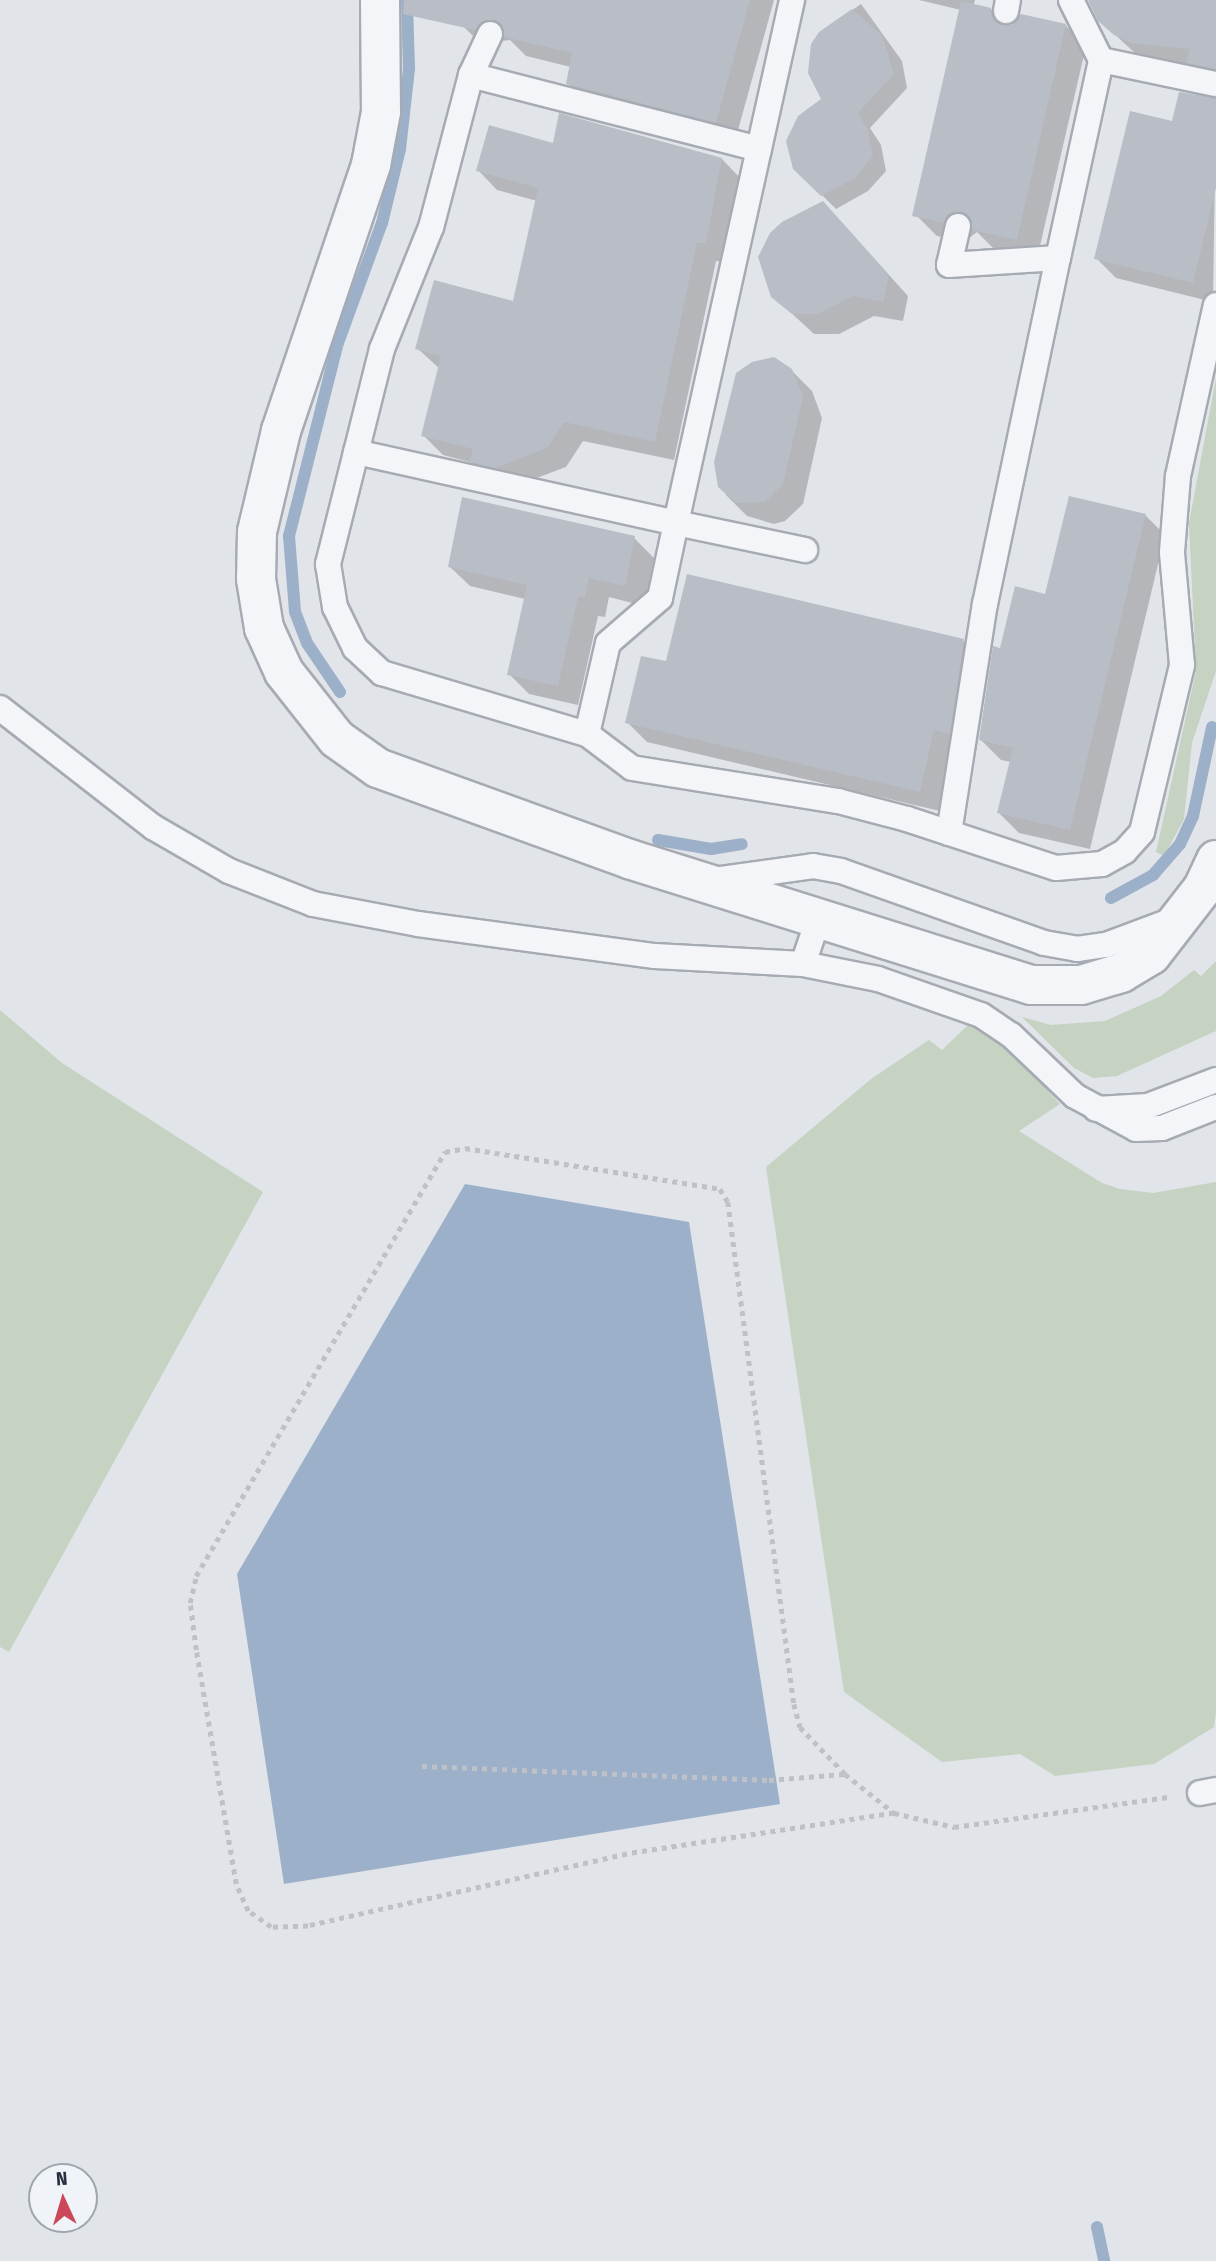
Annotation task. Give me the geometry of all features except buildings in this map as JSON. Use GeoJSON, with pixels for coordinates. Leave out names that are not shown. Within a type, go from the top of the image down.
{"type":"FeatureCollection","features":[{"type":"Feature","properties":{"kind":"street"},"geometry":{"type":"LineString","coordinates":[[380,0],[381,111],[371,165],[281,431],[257,532],[256,579],[264,628],[284,672],[337,739],[378,768],[702,882],[1031,985],[1081,985],[1121,973],[1151,955],[1184,916],[1216,860]]}},
{"type":"Feature","properties":{"kind":"lane"},"geometry":{"type":"LineString","coordinates":[[587,734],[608,643],[660,598],[792,0]]}},
{"type":"Feature","properties":{"kind":"lane"},"geometry":{"type":"LineString","coordinates":[[949,833],[985,604],[1101,60],[1071,0]]}},
{"type":"Feature","properties":{"kind":"lane"},"geometry":{"type":"LineString","coordinates":[[490,34],[471,75],[430,227],[382,349],[328,564],[335,607],[355,648],[382,673],[587,734],[632,768],[838,802],[949,833],[1056,868],[1078,869],[1102,864],[1125,851],[1142,832],[1182,665],[1172,552],[1178,476],[1216,305]]}},
{"type":"Feature","properties":{"kind":"lane"},"geometry":{"type":"LineString","coordinates":[[1101,60],[1216,84]]}},
{"type":"Feature","properties":{"kind":"lane"},"geometry":{"type":"LineString","coordinates":[[471,75],[759,149]]}},
{"type":"Feature","properties":{"kind":"lane"},"geometry":{"type":"LineString","coordinates":[[958,226],[949,265],[1058,258]]}},
{"type":"Feature","properties":{"kind":"lane"},"geometry":{"type":"LineString","coordinates":[[356,452],[805,550]]}},
{"type":"Feature","properties":{"kind":"lane"},"geometry":{"type":"LineString","coordinates":[[0,708],[153,827],[229,871],[313,904],[418,924],[655,956],[803,964],[878,979],[981,1015],[1011,1035],[1075,1096],[1094,1109],[1136,1129],[1162,1128],[1216,1107]]}},
{"type":"Feature","properties":{"kind":"lane"},"geometry":{"type":"LineString","coordinates":[[702,882],[813,866],[841,871],[1044,943],[1077,949],[1106,945],[1184,916]]}},
{"type":"Feature","properties":{"kind":"lane"},"geometry":{"type":"LineString","coordinates":[[803,964],[818,920]]}},
{"type":"Feature","properties":{"kind":"lane"},"geometry":{"type":"LineString","coordinates":[[1094,1109],[1148,1106],[1216,1080]]}},
{"type":"Feature","properties":{"kind":"path"},"geometry":{"type":"LineString","coordinates":[[894,1813],[845,1774],[800,1727],[794,1704],[728,1202],[720,1189],[465,1148],[445,1152],[435,1163],[197,1576],[190,1603],[236,1884],[248,1911],[271,1927],[308,1926],[627,1854],[894,1813],[954,1827],[1208,1791]]}},
{"type":"Feature","properties":{"kind":"path"},"geometry":{"type":"LineString","coordinates":[[422,1766],[769,1780],[845,1774]]}},
{"type":"Feature","properties":{"kind":"green space"},"geometry":{"type":"Polygon","coordinates":[[[1216,378],[1216,671],[1192,743],[1184,819],[1164,856],[1156,852],[1196,671],[1189,523],[1216,378]]]}},
{"type":"Feature","properties":{"kind":"green space"},"geometry":{"type":"Polygon","coordinates":[[[1216,961],[1216,1031],[1117,1076],[1093,1078],[1074,1068],[1022,1017],[1051,1025],[1105,1021],[1161,996],[1194,970],[1201,976],[1216,961]]]}},
{"type":"Feature","properties":{"kind":"green space"},"geometry":{"type":"Polygon","coordinates":[[[0,1010],[62,1063],[263,1192],[9,1652],[0,1647],[0,1010]]]}},
{"type":"Feature","properties":{"kind":"green space"},"geometry":{"type":"Polygon","coordinates":[[[970,1023],[1010,1049],[1060,1104],[1019,1131],[1102,1183],[1120,1189],[1153,1193],[1216,1182],[1216,1712],[1214,1727],[1154,1764],[1055,1776],[1020,1754],[942,1762],[844,1692],[766,1167],[871,1079],[929,1040],[942,1050],[970,1023]]]}},
{"type":"Feature","properties":{"kind":"water"},"geometry":{"type":"Polygon","coordinates":[[[465,1184],[689,1222],[780,1804],[284,1884],[237,1574],[465,1184]]]}},
{"type":"Feature","properties":{"kind":"waterway"},"geometry":{"type":"LineString","coordinates":[[340,692],[307,643],[295,611],[289,536],[338,343],[382,223],[400,149],[409,69],[407,0]]}},
{"type":"Feature","properties":{"kind":"waterway"},"geometry":{"type":"LineString","coordinates":[[1111,898],[1153,875],[1180,844],[1193,816],[1212,727]]}},
{"type":"Feature","properties":{"kind":"waterway"},"geometry":{"type":"LineString","coordinates":[[658,840],[711,849],[742,844]]}},
{"type":"Feature","properties":{"kind":"waterway"},"geometry":{"type":"LineString","coordinates":[[1097,2227],[1104,2261]]}}]}
